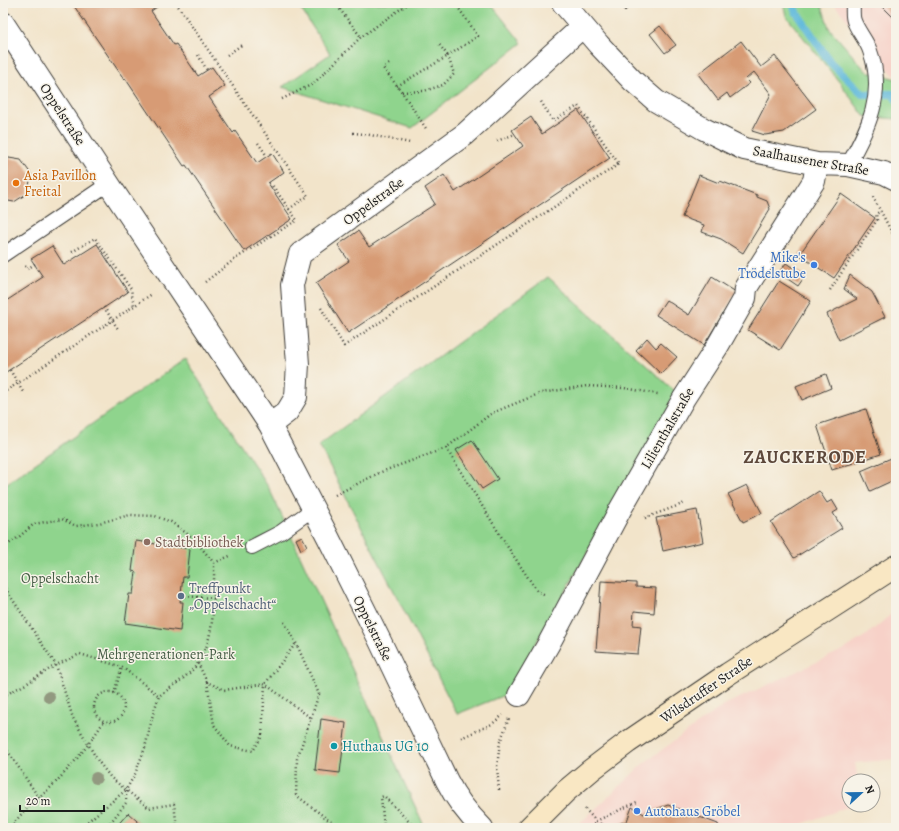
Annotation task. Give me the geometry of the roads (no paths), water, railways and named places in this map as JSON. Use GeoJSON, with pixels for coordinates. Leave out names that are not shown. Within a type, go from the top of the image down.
{"type":"FeatureCollection","features":[{"type":"Feature","properties":{"kind":"main road","name":"Wilsdruffer Straße"},"geometry":{"type":"LineString","coordinates":[[529,828],[566,791],[634,738],[728,674],[896,566]]}},
{"type":"Feature","properties":{"kind":"street","name":"Saalhausener Straße"},"geometry":{"type":"LineString","coordinates":[[563,3],[633,81],[656,101],[704,129],[744,149],[817,164],[848,165],[884,173],[896,179]]}},
{"type":"Feature","properties":{"kind":"street","name":"Oppelstraße"},"geometry":{"type":"LineString","coordinates":[[3,23],[108,184],[270,425],[379,639],[447,781],[456,798],[470,816],[482,828]]}},
{"type":"Feature","properties":{"kind":"street","name":"Oppelstraße"},"geometry":{"type":"LineString","coordinates":[[270,425],[286,412],[296,397],[298,364],[292,285],[300,254],[465,134],[583,26]]}},
{"type":"Feature","properties":{"kind":"street","name":"Lilienthalstraße"},"geometry":{"type":"LineString","coordinates":[[513,706],[548,646],[568,605],[621,508],[684,398],[717,347],[745,298],[746,288],[814,181],[817,164]]}},
{"type":"Feature","properties":{"kind":"lane"},"geometry":{"type":"LineString","coordinates":[[848,165],[868,127],[874,106],[877,83],[870,51],[854,21],[853,3]]}},
{"type":"Feature","properties":{"kind":"lane"},"geometry":{"type":"LineString","coordinates":[[3,255],[108,184]]}},
{"type":"Feature","properties":{"kind":"lane"},"geometry":{"type":"LineString","coordinates":[[252,546],[281,532],[313,510]]}},
{"type":"Feature","properties":{"kind":"waterway"},"geometry":{"type":"LineString","coordinates":[[793,3],[795,10],[830,62],[863,94],[893,94],[896,99]]}},
{"type":"Feature","properties":{"kind":"place","name":"Asia Pavillon Freital"},"geometry":{"type":"Point","coordinates":[16,183]}},
{"type":"Feature","properties":{"kind":"place","name":"Mike's Trödelstube"},"geometry":{"type":"Point","coordinates":[814,265]}},
{"type":"Feature","properties":{"kind":"place","name":"Stadtbibliothek"},"geometry":{"type":"Point","coordinates":[147,542]}},
{"type":"Feature","properties":{"kind":"place","name":"Treffpunkt „Oppelschacht“"},"geometry":{"type":"Point","coordinates":[181,596]}},
{"type":"Feature","properties":{"kind":"place","name":"Huthaus UG 10"},"geometry":{"type":"Point","coordinates":[334,746]}},
{"type":"Feature","properties":{"kind":"place","name":"Autohaus Gröbel"},"geometry":{"type":"Point","coordinates":[637,811]}},
{"type":"Feature","properties":{"kind":"district","name":"ZAUCKERODE"},"geometry":{"type":"Point","coordinates":[805,457]}},
{"type":"Feature","properties":{"kind":"park label","name":"Oppelschacht"},"geometry":{"type":"Point","coordinates":[60,578]}},
{"type":"Feature","properties":{"kind":"park label","name":"Mehrgenerationen-Park"},"geometry":{"type":"Point","coordinates":[166,654]}}]}
